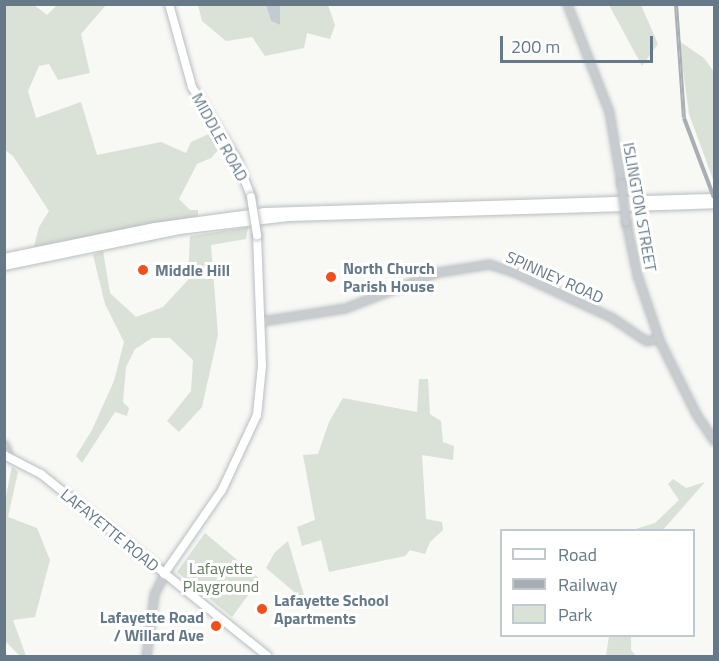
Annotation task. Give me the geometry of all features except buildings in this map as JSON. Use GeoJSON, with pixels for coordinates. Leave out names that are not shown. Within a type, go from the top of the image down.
{"type":"FeatureCollection","features":[{"type":"Feature","properties":{"kind":"main road","name":"MIDDLE ROAD"},"geometry":{"type":"LineString","coordinates":[[164,574],[222,490],[257,415],[262,376],[258,236],[251,197],[240,166],[192,87],[169,4]]}},
{"type":"Feature","properties":{"kind":"main road"},"geometry":{"type":"LineString","coordinates":[[4,258],[155,227],[265,212],[714,198]]}},
{"type":"Feature","properties":{"kind":"main road"},"geometry":{"type":"LineString","coordinates":[[4,266],[170,231],[288,217],[714,204]]}},
{"type":"Feature","properties":{"kind":"main road","name":"LAFAYETTE ROAD"},"geometry":{"type":"LineString","coordinates":[[7,456],[41,474],[267,657]]}},
{"type":"Feature","properties":{"kind":"street","name":"ISLINGTON STREET"},"geometry":{"type":"LineString","coordinates":[[567,4],[609,112],[626,222],[637,275],[659,339],[696,414],[714,441]]}},
{"type":"Feature","properties":{"kind":"street","name":"SPINNEY ROAD"},"geometry":{"type":"LineString","coordinates":[[261,321],[345,308],[438,272],[489,264],[611,317],[646,341],[659,339]]}},
{"type":"Feature","properties":{"kind":"street"},"geometry":{"type":"LineString","coordinates":[[4,444],[7,456]]}},
{"type":"Feature","properties":{"kind":"street"},"geometry":{"type":"LineString","coordinates":[[146,657],[154,594],[164,574]]}},
{"type":"Feature","properties":{"kind":"green space"},"geometry":{"type":"Polygon","coordinates":[[[5,4],[34,5],[47,15],[57,5],[106,5],[81,34],[90,73],[58,80],[49,64],[39,66],[28,91],[36,118],[81,102],[97,155],[161,142],[186,153],[191,142],[213,132],[219,149],[211,158],[197,164],[179,199],[190,210],[198,210],[198,216],[34,247],[39,227],[49,211],[13,156],[5,150],[5,4]]]}},
{"type":"Feature","properties":{"kind":"green space"},"geometry":{"type":"Polygon","coordinates":[[[198,5],[266,5],[271,21],[280,25],[280,5],[328,5],[335,25],[330,39],[307,33],[304,48],[265,56],[252,37],[226,41],[202,21],[198,5]]]}},
{"type":"Feature","properties":{"kind":"green space"},"geometry":{"type":"Polygon","coordinates":[[[609,5],[641,5],[658,44],[642,66],[609,5]]]}},
{"type":"Feature","properties":{"kind":"green space"},"geometry":{"type":"Polygon","coordinates":[[[679,41],[704,58],[714,72],[714,182],[689,114],[679,41]]]}},
{"type":"Feature","properties":{"kind":"green space"},"geometry":{"type":"Polygon","coordinates":[[[248,227],[246,239],[211,245],[218,335],[202,407],[179,432],[167,421],[191,391],[193,360],[170,338],[152,338],[135,349],[126,367],[123,402],[129,408],[127,416],[115,412],[82,463],[76,456],[92,430],[114,381],[124,342],[105,304],[93,255],[103,251],[110,293],[136,317],[163,307],[188,280],[190,236],[248,227]]]}},
{"type":"Feature","properties":{"kind":"green space"},"geometry":{"type":"Polygon","coordinates":[[[419,379],[428,379],[430,414],[441,421],[443,442],[454,446],[453,460],[422,455],[426,519],[442,522],[443,530],[430,542],[425,554],[410,550],[405,556],[329,572],[321,540],[302,546],[297,527],[315,520],[303,455],[318,454],[329,422],[343,398],[417,412],[419,379]]]}},
{"type":"Feature","properties":{"kind":"green space"},"geometry":{"type":"Polygon","coordinates":[[[12,466],[18,472],[8,517],[37,528],[50,560],[35,617],[13,620],[26,656],[20,656],[5,641],[4,506],[12,466]]]}},
{"type":"Feature","properties":{"kind":"green space"},"geometry":{"type":"Polygon","coordinates":[[[673,479],[686,488],[705,482],[664,529],[635,529],[655,523],[679,500],[668,484],[673,479]]]}},
{"type":"Feature","properties":{"kind":"green space","name":"Lafayette Playground"},"geometry":{"type":"Polygon","coordinates":[[[205,533],[260,579],[232,617],[177,572],[205,533]]]}},
{"type":"Feature","properties":{"kind":"green space"},"geometry":{"type":"Polygon","coordinates":[[[288,541],[306,602],[266,568],[275,552],[288,541]]]}},
{"type":"Feature","properties":{"kind":"green space"},"geometry":{"type":"Polygon","coordinates":[[[609,637],[631,637],[631,650],[636,656],[606,656],[609,637]]]}},
{"type":"Feature","properties":{"kind":"shaded area"},"geometry":{"type":"Polygon","coordinates":[[[266,5],[280,5],[280,25],[271,21],[266,5]]]}},
{"type":"Feature","properties":{"kind":"railway"},"geometry":{"type":"LineString","coordinates":[[676,4],[684,118],[714,198]]}},
{"type":"Feature","properties":{"kind":"place","name":"Middle Hill"},"geometry":{"type":"Point","coordinates":[143,270]}},
{"type":"Feature","properties":{"kind":"place","name":"North Church Parish House"},"geometry":{"type":"Point","coordinates":[331,277]}},
{"type":"Feature","properties":{"kind":"place","name":"Lafayette School Apartments"},"geometry":{"type":"Point","coordinates":[262,609]}},
{"type":"Feature","properties":{"kind":"place","name":"Lafayette Road / Willard Ave"},"geometry":{"type":"Point","coordinates":[216,626]}}]}
